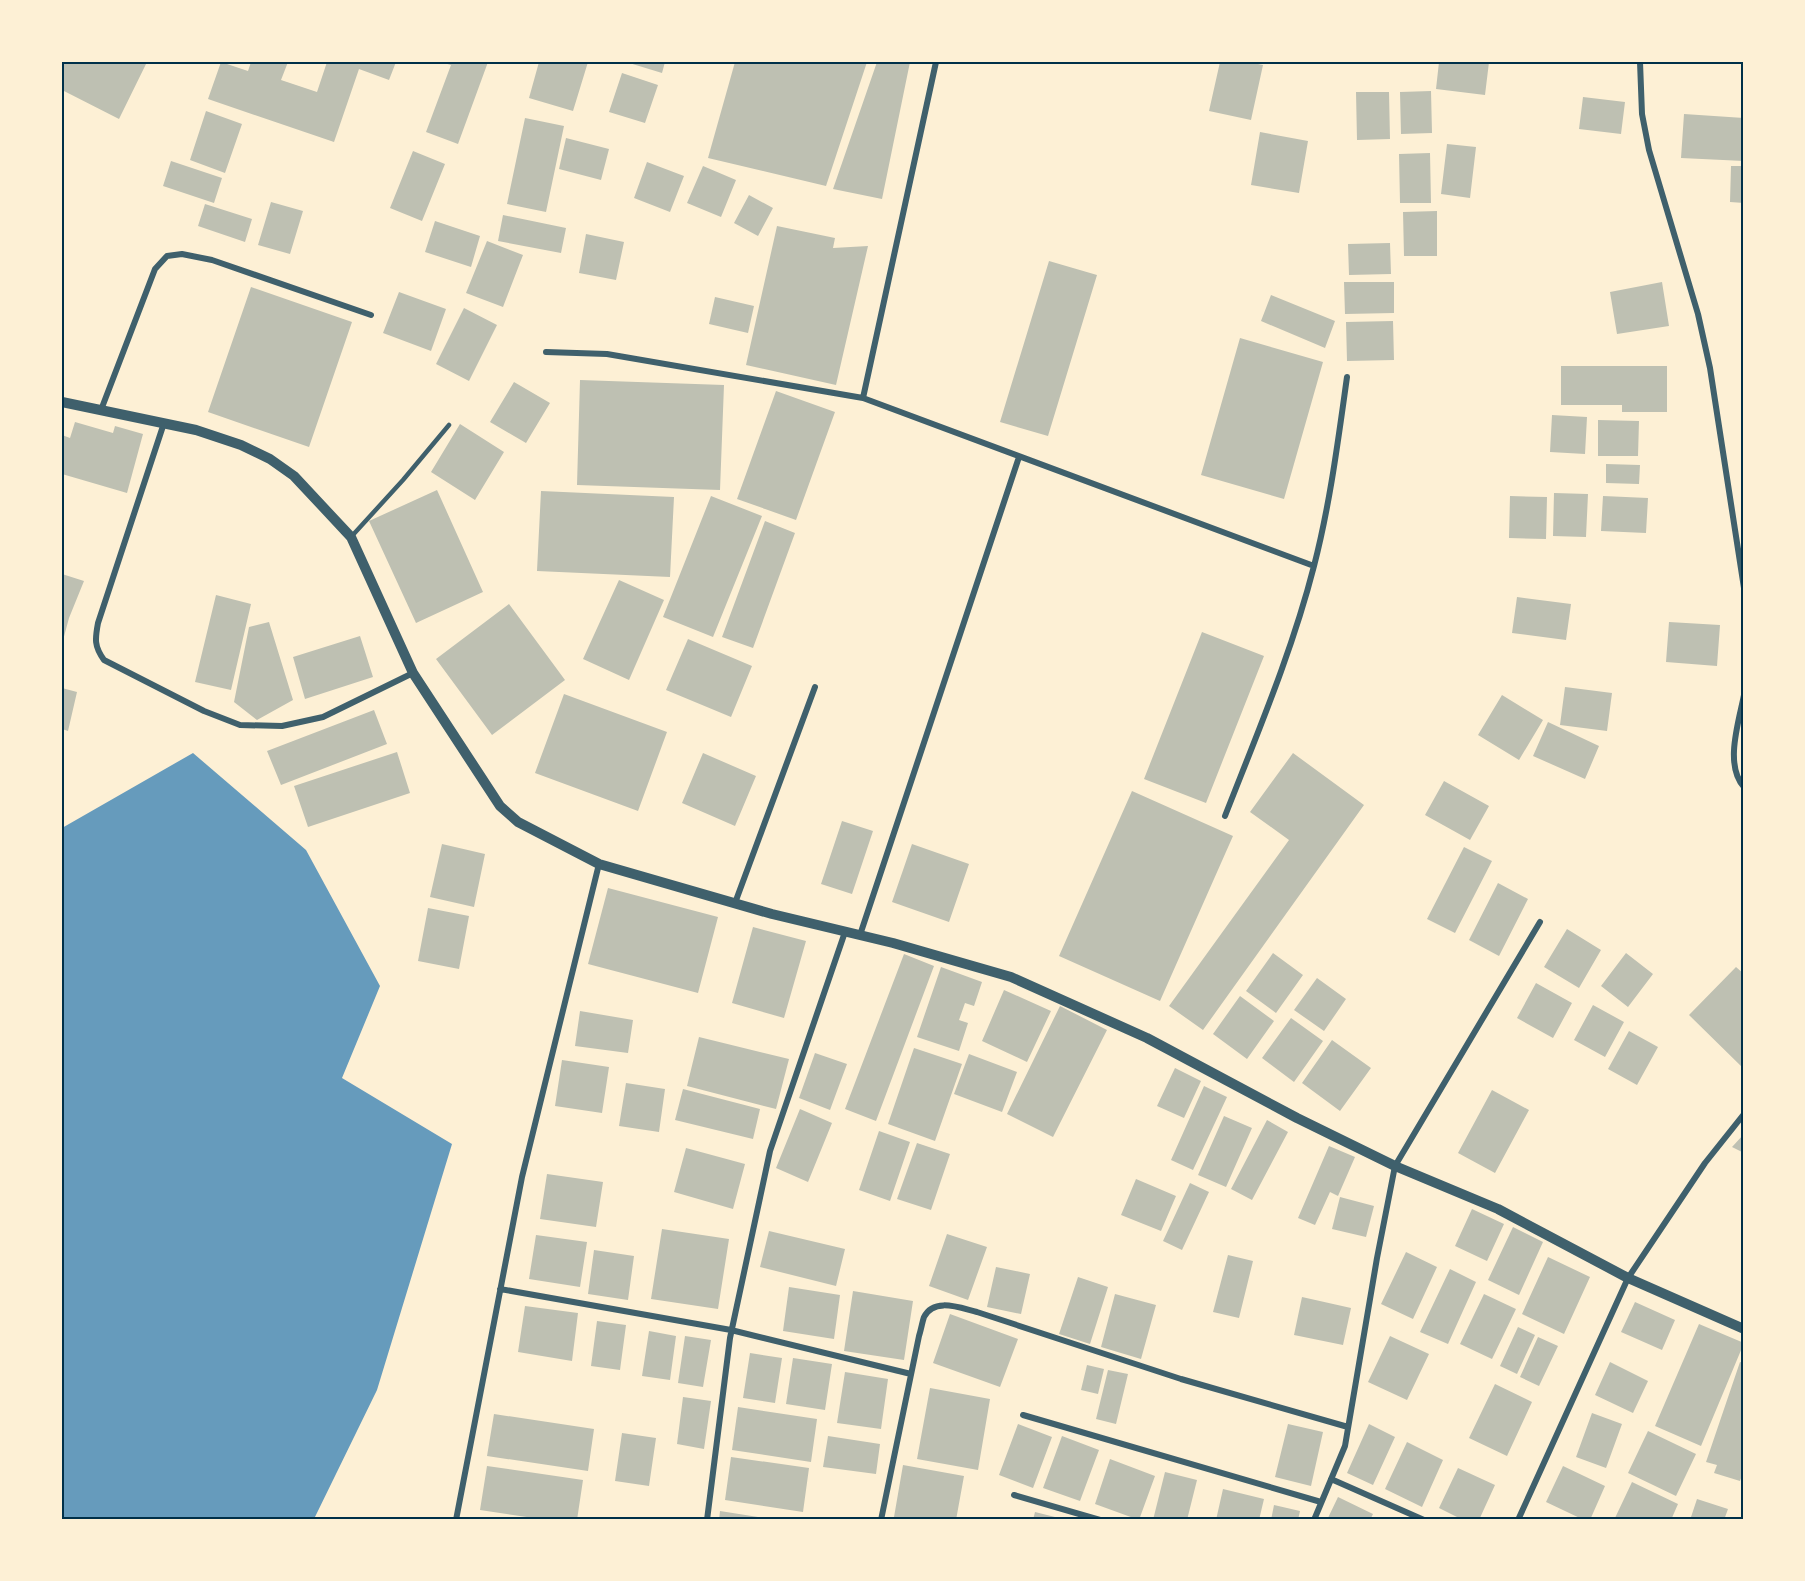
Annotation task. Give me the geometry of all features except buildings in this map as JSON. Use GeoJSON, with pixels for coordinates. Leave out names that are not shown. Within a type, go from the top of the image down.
{"type":"FeatureCollection","features":[{"type":"Feature","properties":{"kind":"street"},"geometry":{"type":"LineString","coordinates":[[863,399],[936,62]]}},
{"type":"Feature","properties":{"kind":"street"},"geometry":{"type":"LineString","coordinates":[[1640,62],[1642,114],[1649,150],[1698,314],[1710,368],[1743,588]]}},
{"type":"Feature","properties":{"kind":"street"},"geometry":{"type":"LineString","coordinates":[[101,410],[155,269],[167,256],[182,254],[212,260],[371,315]]}},
{"type":"Feature","properties":{"kind":"street"},"geometry":{"type":"LineString","coordinates":[[546,352],[607,354],[863,399],[1314,566]]}},
{"type":"Feature","properties":{"kind":"street"},"geometry":{"type":"LineString","coordinates":[[1225,816],[1293,640],[1314,566],[1330,495],[1347,377]]}},
{"type":"Feature","properties":{"kind":"street"},"geometry":{"type":"LineString","coordinates":[[62,402],[196,430],[241,445],[270,459],[294,476],[351,537],[413,673],[500,806],[518,822],[599,864],[1011,977],[1147,1038],[1298,1118],[1395,1166],[1498,1209],[1628,1278],[1743,1329]]}},
{"type":"Feature","properties":{"kind":"street"},"geometry":{"type":"LineString","coordinates":[[164,423],[98,622],[95,637],[97,649],[104,660],[204,711],[240,725],[282,726],[323,717],[413,673]]}},
{"type":"Feature","properties":{"kind":"street"},"geometry":{"type":"LineString","coordinates":[[860,935],[1018,457]]}},
{"type":"Feature","properties":{"kind":"street"},"geometry":{"type":"LineString","coordinates":[[735,903],[815,687]]}},
{"type":"Feature","properties":{"kind":"street"},"geometry":{"type":"LineString","coordinates":[[1743,695],[1733,752],[1734,771],[1743,787]]}},
{"type":"Feature","properties":{"kind":"street"},"geometry":{"type":"LineString","coordinates":[[456,1520],[522,1177],[599,864]]}},
{"type":"Feature","properties":{"kind":"street"},"geometry":{"type":"LineString","coordinates":[[1314,1520],[1345,1446],[1395,1166],[1540,922]]}},
{"type":"Feature","properties":{"kind":"street"},"geometry":{"type":"LineString","coordinates":[[707,1520],[731,1330],[770,1151],[845,932]]}},
{"type":"Feature","properties":{"kind":"street"},"geometry":{"type":"LineString","coordinates":[[1518,1520],[1628,1278],[1705,1163],[1743,1114]]}},
{"type":"Feature","properties":{"kind":"street"},"geometry":{"type":"LineString","coordinates":[[500,1289],[731,1330],[911,1374]]}},
{"type":"Feature","properties":{"kind":"street"},"geometry":{"type":"LineString","coordinates":[[881,1520],[924,1317],[933,1307],[944,1305],[977,1312],[1181,1379],[1348,1427]]}},
{"type":"Feature","properties":{"kind":"street"},"geometry":{"type":"LineString","coordinates":[[1023,1415],[1321,1502]]}},
{"type":"Feature","properties":{"kind":"street"},"geometry":{"type":"LineString","coordinates":[[1331,1479],[1424,1520]]}},
{"type":"Feature","properties":{"kind":"street"},"geometry":{"type":"LineString","coordinates":[[1014,1495],[1100,1520]]}},
{"type":"Feature","properties":{"kind":"lane"},"geometry":{"type":"LineString","coordinates":[[351,537],[449,425]]}},
{"type":"Feature","properties":{"kind":"water"},"geometry":{"type":"Polygon","coordinates":[[[193,753],[306,850],[380,986],[342,1078],[452,1144],[377,1390],[314,1519],[62,1519],[62,828],[193,753]]]}}]}
